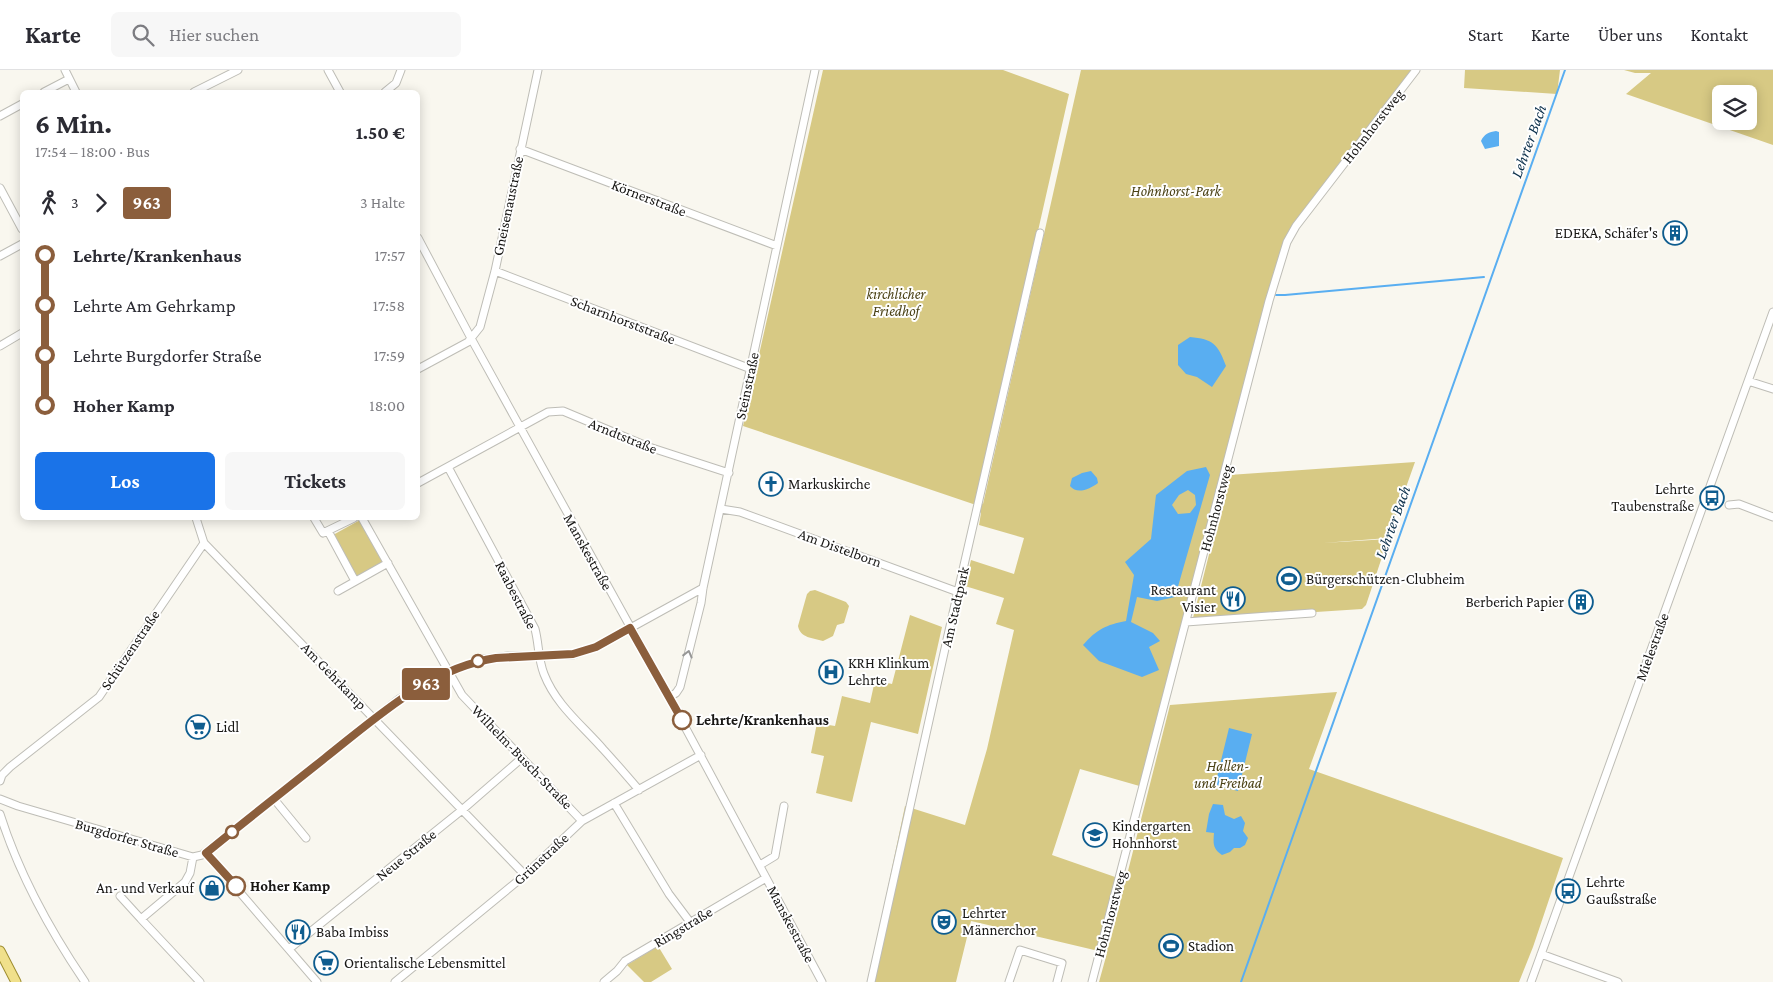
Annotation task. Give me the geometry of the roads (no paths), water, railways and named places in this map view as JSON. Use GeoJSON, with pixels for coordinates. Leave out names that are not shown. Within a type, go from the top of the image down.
{"type":"FeatureCollection","features":[{"type":"Feature","properties":{"kind":"main road"},"geometry":{"type":"LineString","coordinates":[[0,951],[16,982]]}},
{"type":"Feature","properties":{"kind":"street"},"geometry":{"type":"LineString","coordinates":[[65,70],[75,90]]}},
{"type":"Feature","properties":{"kind":"street"},"geometry":{"type":"LineString","coordinates":[[198,90],[238,70]]}},
{"type":"Feature","properties":{"kind":"street"},"geometry":{"type":"LineString","coordinates":[[328,70],[339,90]]}},
{"type":"Feature","properties":{"kind":"street"},"geometry":{"type":"LineString","coordinates":[[387,90],[396,83],[401,70]]}},
{"type":"Feature","properties":{"kind":"street","name":"Gneisenaustraße"},"geometry":{"type":"LineString","coordinates":[[472,340],[480,327],[495,271],[538,70]]}},
{"type":"Feature","properties":{"kind":"street","name":"Steinstraße"},"geometry":{"type":"LineString","coordinates":[[669,697],[676,693],[680,687],[701,603],[815,70]]}},
{"type":"Feature","properties":{"kind":"street","name":"Hohnhorstweg"},"geometry":{"type":"LineString","coordinates":[[1092,982],[1269,301],[1287,242],[1296,226],[1416,70]]}},
{"type":"Feature","properties":{"kind":"street"},"geometry":{"type":"LineString","coordinates":[[48,90],[68,79]]}},
{"type":"Feature","properties":{"kind":"street"},"geometry":{"type":"LineString","coordinates":[[0,116],[20,105]]}},
{"type":"Feature","properties":{"kind":"street","name":"Körnerstraße"},"geometry":{"type":"LineString","coordinates":[[520,149],[777,246]]}},
{"type":"Feature","properties":{"kind":"street"},"geometry":{"type":"LineString","coordinates":[[0,188],[20,225]]}},
{"type":"Feature","properties":{"kind":"street","name":"Am Stadtpark"},"geometry":{"type":"LineString","coordinates":[[871,982],[1040,233]]}},
{"type":"Feature","properties":{"kind":"street","name":"Manskestraße"},"geometry":{"type":"LineString","coordinates":[[420,242],[472,340],[669,697],[822,982]]}},
{"type":"Feature","properties":{"kind":"street"},"geometry":{"type":"LineString","coordinates":[[0,256],[20,245]]}},
{"type":"Feature","properties":{"kind":"street","name":"Scharnhorststraße"},"geometry":{"type":"LineString","coordinates":[[495,271],[751,369]]}},
{"type":"Feature","properties":{"kind":"street","name":"Mielestraße"},"geometry":{"type":"LineString","coordinates":[[1530,982],[1773,312]]}},
{"type":"Feature","properties":{"kind":"street"},"geometry":{"type":"LineString","coordinates":[[0,346],[20,334]]}},
{"type":"Feature","properties":{"kind":"street"},"geometry":{"type":"LineString","coordinates":[[420,368],[472,340]]}},
{"type":"Feature","properties":{"kind":"street"},"geometry":{"type":"LineString","coordinates":[[1748,381],[1773,389]]}},
{"type":"Feature","properties":{"kind":"street","name":"Arndtstraße"},"geometry":{"type":"LineString","coordinates":[[420,482],[548,412],[563,411],[649,447],[728,473]]}},
{"type":"Feature","properties":{"kind":"street","name":"Raabestraße"},"geometry":{"type":"LineString","coordinates":[[448,467],[535,629],[538,656],[553,694],[564,709],[639,790]]}},
{"type":"Feature","properties":{"kind":"street"},"geometry":{"type":"LineString","coordinates":[[1729,505],[1739,504],[1773,516]]}},
{"type":"Feature","properties":{"kind":"street","name":"Am Distelborn"},"geometry":{"type":"LineString","coordinates":[[721,509],[740,512],[958,592]]}},
{"type":"Feature","properties":{"kind":"street"},"geometry":{"type":"LineString","coordinates":[[197,520],[204,543]]}},
{"type":"Feature","properties":{"kind":"street"},"geometry":{"type":"LineString","coordinates":[[316,520],[355,581]]}},
{"type":"Feature","properties":{"kind":"street"},"geometry":{"type":"LineString","coordinates":[[325,532],[350,520]]}},
{"type":"Feature","properties":{"kind":"street","name":"Wilhelm-Busch-Straße"},"geometry":{"type":"LineString","coordinates":[[363,520],[462,695],[582,820]]}},
{"type":"Feature","properties":{"kind":"street","name":"Am Gehrkamp"},"geometry":{"type":"LineString","coordinates":[[204,543],[525,875]]}},
{"type":"Feature","properties":{"kind":"street","name":"Schützenstraße"},"geometry":{"type":"LineString","coordinates":[[0,782],[2,776],[10,767],[99,697],[204,543]]}},
{"type":"Feature","properties":{"kind":"street"},"geometry":{"type":"LineString","coordinates":[[338,591],[388,563]]}},
{"type":"Feature","properties":{"kind":"street"},"geometry":{"type":"LineString","coordinates":[[317,982],[206,853],[399,699],[450,672],[484,660],[508,656],[573,654],[596,647],[703,588]]}},
{"type":"Feature","properties":{"kind":"street"},"geometry":{"type":"LineString","coordinates":[[1186,622],[1312,613]]}},
{"type":"Feature","properties":{"kind":"street","name":"Grünstraße"},"geometry":{"type":"LineString","coordinates":[[395,982],[525,875],[582,820],[700,755]]}},
{"type":"Feature","properties":{"kind":"street","name":"Neue Straße"},"geometry":{"type":"LineString","coordinates":[[289,949],[462,810],[522,758]]}},
{"type":"Feature","properties":{"kind":"street"},"geometry":{"type":"LineString","coordinates":[[274,799],[306,838]]}},
{"type":"Feature","properties":{"kind":"street","name":"Burgdorfer Straße"},"geometry":{"type":"LineString","coordinates":[[1,802],[194,857],[206,853]]}},
{"type":"Feature","properties":{"kind":"street"},"geometry":{"type":"LineString","coordinates":[[614,803],[668,894],[690,922]]}},
{"type":"Feature","properties":{"kind":"street"},"geometry":{"type":"LineString","coordinates":[[760,865],[775,856],[784,806]]}},
{"type":"Feature","properties":{"kind":"street"},"geometry":{"type":"LineString","coordinates":[[0,814],[4,828],[40,910],[85,982]]}},
{"type":"Feature","properties":{"kind":"street"},"geometry":{"type":"LineString","coordinates":[[141,919],[185,882],[190,873],[194,857]]}},
{"type":"Feature","properties":{"kind":"street","name":"Ringstraße"},"geometry":{"type":"LineString","coordinates":[[604,982],[625,961],[766,878]]}},
{"type":"Feature","properties":{"kind":"street"},"geometry":{"type":"LineString","coordinates":[[120,896],[200,982]]}},
{"type":"Feature","properties":{"kind":"street"},"geometry":{"type":"LineString","coordinates":[[1010,982],[1020,950],[1062,963],[1057,982]]}},
{"type":"Feature","properties":{"kind":"street"},"geometry":{"type":"LineString","coordinates":[[1541,954],[1618,982]]}},
{"type":"Feature","properties":{"kind":"water"},"geometry":{"type":"Polygon","coordinates":[[[1499,132],[1499,146],[1485,149],[1481,141],[1482,139],[1487,134],[1499,132]]]}},
{"type":"Feature","properties":{"kind":"water"},"geometry":{"type":"Polygon","coordinates":[[[1190,337],[1209,341],[1220,352],[1226,366],[1212,387],[1197,377],[1186,374],[1178,365],[1178,345],[1190,337]]]}},
{"type":"Feature","properties":{"kind":"water"},"geometry":{"type":"Polygon","coordinates":[[[1206,467],[1210,475],[1175,597],[1157,601],[1137,597],[1131,622],[1153,633],[1160,641],[1149,647],[1159,670],[1142,677],[1099,661],[1083,645],[1102,628],[1126,621],[1134,575],[1125,562],[1151,539],[1156,495],[1187,471],[1206,467]],[[1188,490],[1179,495],[1172,505],[1178,514],[1190,513],[1196,505],[1195,495],[1188,490]]]}},
{"type":"Feature","properties":{"kind":"water"},"geometry":{"type":"Polygon","coordinates":[[[1091,471],[1097,478],[1098,483],[1080,491],[1070,486],[1072,478],[1091,471]]]}},
{"type":"Feature","properties":{"kind":"water"},"geometry":{"type":"Polygon","coordinates":[[[1229,728],[1252,734],[1238,791],[1215,785],[1229,728]]]}},
{"type":"Feature","properties":{"kind":"water"},"geometry":{"type":"Polygon","coordinates":[[[1213,804],[1223,805],[1225,815],[1234,819],[1241,816],[1245,823],[1243,831],[1248,838],[1245,845],[1240,848],[1234,848],[1222,855],[1217,851],[1214,843],[1214,833],[1206,832],[1213,804]]]}},
{"type":"Feature","properties":{"kind":"waterway","name":"Lehrter Bach"},"geometry":{"type":"LineString","coordinates":[[1241,982],[1565,70]]}},
{"type":"Feature","properties":{"kind":"waterway"},"geometry":{"type":"LineString","coordinates":[[1276,295],[1484,277]]}},
{"type":"Feature","properties":{"kind":"place","name":"EDEKA, Schäfer's"},"geometry":{"type":"Point","coordinates":[1675,233]}},
{"type":"Feature","properties":{"kind":"place","name":"Markuskirche"},"geometry":{"type":"Point","coordinates":[771,484]}},
{"type":"Feature","properties":{"kind":"place","name":"Lehrte Taubenstraße"},"geometry":{"type":"Point","coordinates":[1712,498]}},
{"type":"Feature","properties":{"kind":"place","name":"Bürgerschützen-Clubheim"},"geometry":{"type":"Point","coordinates":[1289,579]}},
{"type":"Feature","properties":{"kind":"place","name":"Restaurant Visier"},"geometry":{"type":"Point","coordinates":[1233,599]}},
{"type":"Feature","properties":{"kind":"place","name":"Berberich Papier"},"geometry":{"type":"Point","coordinates":[1581,602]}},
{"type":"Feature","properties":{"kind":"place","name":"KRH Klinkum Lehrte"},"geometry":{"type":"Point","coordinates":[831,672]}},
{"type":"Feature","properties":{"kind":"place","name":"Lehrte/Krankenhaus"},"geometry":{"type":"Point","coordinates":[682,720]}},
{"type":"Feature","properties":{"kind":"place","name":"Lidl"},"geometry":{"type":"Point","coordinates":[198,727]}},
{"type":"Feature","properties":{"kind":"place","name":"Kindergarten Hohnhorst"},"geometry":{"type":"Point","coordinates":[1095,835]}},
{"type":"Feature","properties":{"kind":"place","name":"Hoher Kamp"},"geometry":{"type":"Point","coordinates":[236,886]}},
{"type":"Feature","properties":{"kind":"place","name":"An- und Verkauf"},"geometry":{"type":"Point","coordinates":[212,888]}},
{"type":"Feature","properties":{"kind":"place","name":"Lehrte Gaußstraße"},"geometry":{"type":"Point","coordinates":[1568,891]}},
{"type":"Feature","properties":{"kind":"place","name":"Lehrter Männerchor"},"geometry":{"type":"Point","coordinates":[944,922]}},
{"type":"Feature","properties":{"kind":"place","name":"Baba Imbiss"},"geometry":{"type":"Point","coordinates":[298,932]}},
{"type":"Feature","properties":{"kind":"place","name":"Stadion"},"geometry":{"type":"Point","coordinates":[1171,946]}},
{"type":"Feature","properties":{"kind":"place","name":"Orientalische Lebensmittel"},"geometry":{"type":"Point","coordinates":[326,963]}},
{"type":"Feature","properties":{"kind":"park label","name":"Hohnhorst-Park"},"geometry":{"type":"Point","coordinates":[1176,191]}},
{"type":"Feature","properties":{"kind":"park label","name":"kirchlicher Friedhof"},"geometry":{"type":"Point","coordinates":[896,302]}},
{"type":"Feature","properties":{"kind":"park label","name":"Hallen- und Freibad"},"geometry":{"type":"Point","coordinates":[1228,774]}}]}
